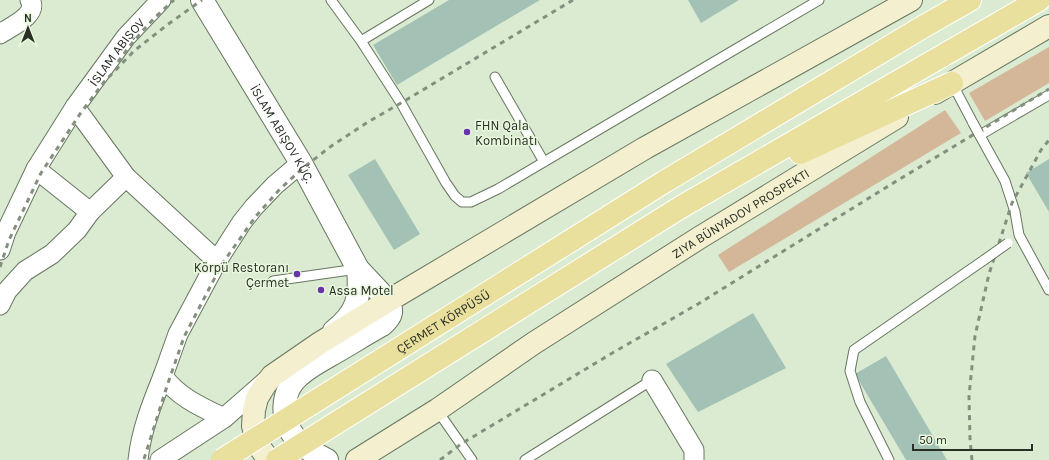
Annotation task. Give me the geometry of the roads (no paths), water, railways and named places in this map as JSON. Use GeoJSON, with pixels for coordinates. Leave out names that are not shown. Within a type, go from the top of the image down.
{"type":"FeatureCollection","features":[{"type":"Feature","properties":{"kind":"main road"},"geometry":{"type":"LineString","coordinates":[[269,460],[258,445],[253,426],[254,410],[258,398],[272,376],[320,343],[388,301],[645,148],[911,0]]}},
{"type":"Feature","properties":{"kind":"main road"},"geometry":{"type":"LineString","coordinates":[[921,28],[961,0]]}},
{"type":"Feature","properties":{"kind":"main road"},"geometry":{"type":"LineString","coordinates":[[921,28],[970,0]]}},
{"type":"Feature","properties":{"kind":"main road"},"geometry":{"type":"LineString","coordinates":[[277,460],[681,207],[1039,0]]}},
{"type":"Feature","properties":{"kind":"main road"},"geometry":{"type":"LineString","coordinates":[[681,207],[952,83],[1049,13]]}},
{"type":"Feature","properties":{"kind":"main road","name":"ZIYA BÜNYADOV PROSPEKTI"},"geometry":{"type":"LineString","coordinates":[[356,460],[437,410],[534,343],[699,238],[952,83],[1049,26]]}},
{"type":"Feature","properties":{"kind":"main road","name":"ÇERMET KÖRPÜSÜ"},"geometry":{"type":"LineString","coordinates":[[222,460],[664,182],[921,28]]}},
{"type":"Feature","properties":{"kind":"street"},"geometry":{"type":"LineString","coordinates":[[0,34],[28,17],[33,8],[33,4],[30,0]]}},
{"type":"Feature","properties":{"kind":"street"},"geometry":{"type":"LineString","coordinates":[[0,250],[6,232],[36,170],[75,107],[126,37],[161,0]]}},
{"type":"Feature","properties":{"kind":"street"},"geometry":{"type":"LineString","coordinates":[[202,0],[301,163],[358,269],[388,301],[391,310],[390,316],[382,324],[306,370],[294,381],[287,393],[284,409],[287,426],[294,437],[306,448],[327,460]]}},
{"type":"Feature","properties":{"kind":"street"},"geometry":{"type":"LineString","coordinates":[[75,107],[126,177],[217,261]]}},
{"type":"Feature","properties":{"kind":"street"},"geometry":{"type":"LineString","coordinates":[[138,460],[139,447],[146,419],[178,334],[217,261],[242,222],[254,208],[275,185],[301,163]]}},
{"type":"Feature","properties":{"kind":"street"},"geometry":{"type":"LineString","coordinates":[[36,170],[90,212]]}},
{"type":"Feature","properties":{"kind":"street"},"geometry":{"type":"LineString","coordinates":[[0,304],[7,291],[25,271],[52,254],[77,230],[90,212],[126,177]]}},
{"type":"Feature","properties":{"kind":"street"},"geometry":{"type":"LineString","coordinates":[[320,343],[342,325],[350,316],[359,294],[360,283],[358,269]]}},
{"type":"Feature","properties":{"kind":"street"},"geometry":{"type":"LineString","coordinates":[[163,376],[182,396],[224,418]]}},
{"type":"Feature","properties":{"kind":"street"},"geometry":{"type":"LineString","coordinates":[[160,460],[224,418],[272,376]]}},
{"type":"Feature","properties":{"kind":"street"},"geometry":{"type":"LineString","coordinates":[[652,380],[694,450],[694,460]]}},
{"type":"Feature","properties":{"kind":"lane"},"geometry":{"type":"LineString","coordinates":[[331,0],[361,41],[401,103],[446,184],[455,196],[462,202],[470,202],[498,189],[819,0]]}},
{"type":"Feature","properties":{"kind":"lane"},"geometry":{"type":"LineString","coordinates":[[361,41],[429,0]]}},
{"type":"Feature","properties":{"kind":"lane"},"geometry":{"type":"LineString","coordinates":[[495,78],[544,162]]}},
{"type":"Feature","properties":{"kind":"lane"},"geometry":{"type":"LineString","coordinates":[[952,83],[1004,181],[1015,212],[1019,235],[1049,290]]}},
{"type":"Feature","properties":{"kind":"lane"},"geometry":{"type":"LineString","coordinates":[[979,134],[1049,95]]}},
{"type":"Feature","properties":{"kind":"lane"},"geometry":{"type":"LineString","coordinates":[[889,460],[860,402],[850,371],[854,350],[1019,235]]}},
{"type":"Feature","properties":{"kind":"lane"},"geometry":{"type":"LineString","coordinates":[[273,280],[358,269]]}},
{"type":"Feature","properties":{"kind":"lane"},"geometry":{"type":"LineString","coordinates":[[525,460],[652,380]]}},
{"type":"Feature","properties":{"kind":"lane"},"geometry":{"type":"LineString","coordinates":[[437,410],[470,459]]}},
{"type":"Feature","properties":{"kind":"railway"},"geometry":{"type":"LineString","coordinates":[[118,62],[144,29],[174,0]]}},
{"type":"Feature","properties":{"kind":"railway"},"geometry":{"type":"LineString","coordinates":[[0,267],[9,240],[41,173],[80,114],[104,82],[134,51],[202,0]]}},
{"type":"Feature","properties":{"kind":"railway"},"geometry":{"type":"LineString","coordinates":[[144,459],[184,337],[222,264],[256,216],[279,190],[303,168],[330,147],[368,122],[573,0]]}},
{"type":"Feature","properties":{"kind":"railway"},"geometry":{"type":"LineString","coordinates":[[440,460],[461,444],[614,352],[698,304],[1049,89]]}},
{"type":"Feature","properties":{"kind":"railway"},"geometry":{"type":"LineString","coordinates":[[972,460],[969,396],[975,336],[989,274],[1012,203],[1041,150],[1049,140]]}},
{"type":"Feature","properties":{"kind":"place","name":"FHN Qala Kombinatı"},"geometry":{"type":"Point","coordinates":[467,132]}},
{"type":"Feature","properties":{"kind":"place","name":"Körpü Restoranı Çermet"},"geometry":{"type":"Point","coordinates":[297,274]}},
{"type":"Feature","properties":{"kind":"place","name":"Assa Motel"},"geometry":{"type":"Point","coordinates":[321,290]}}]}
